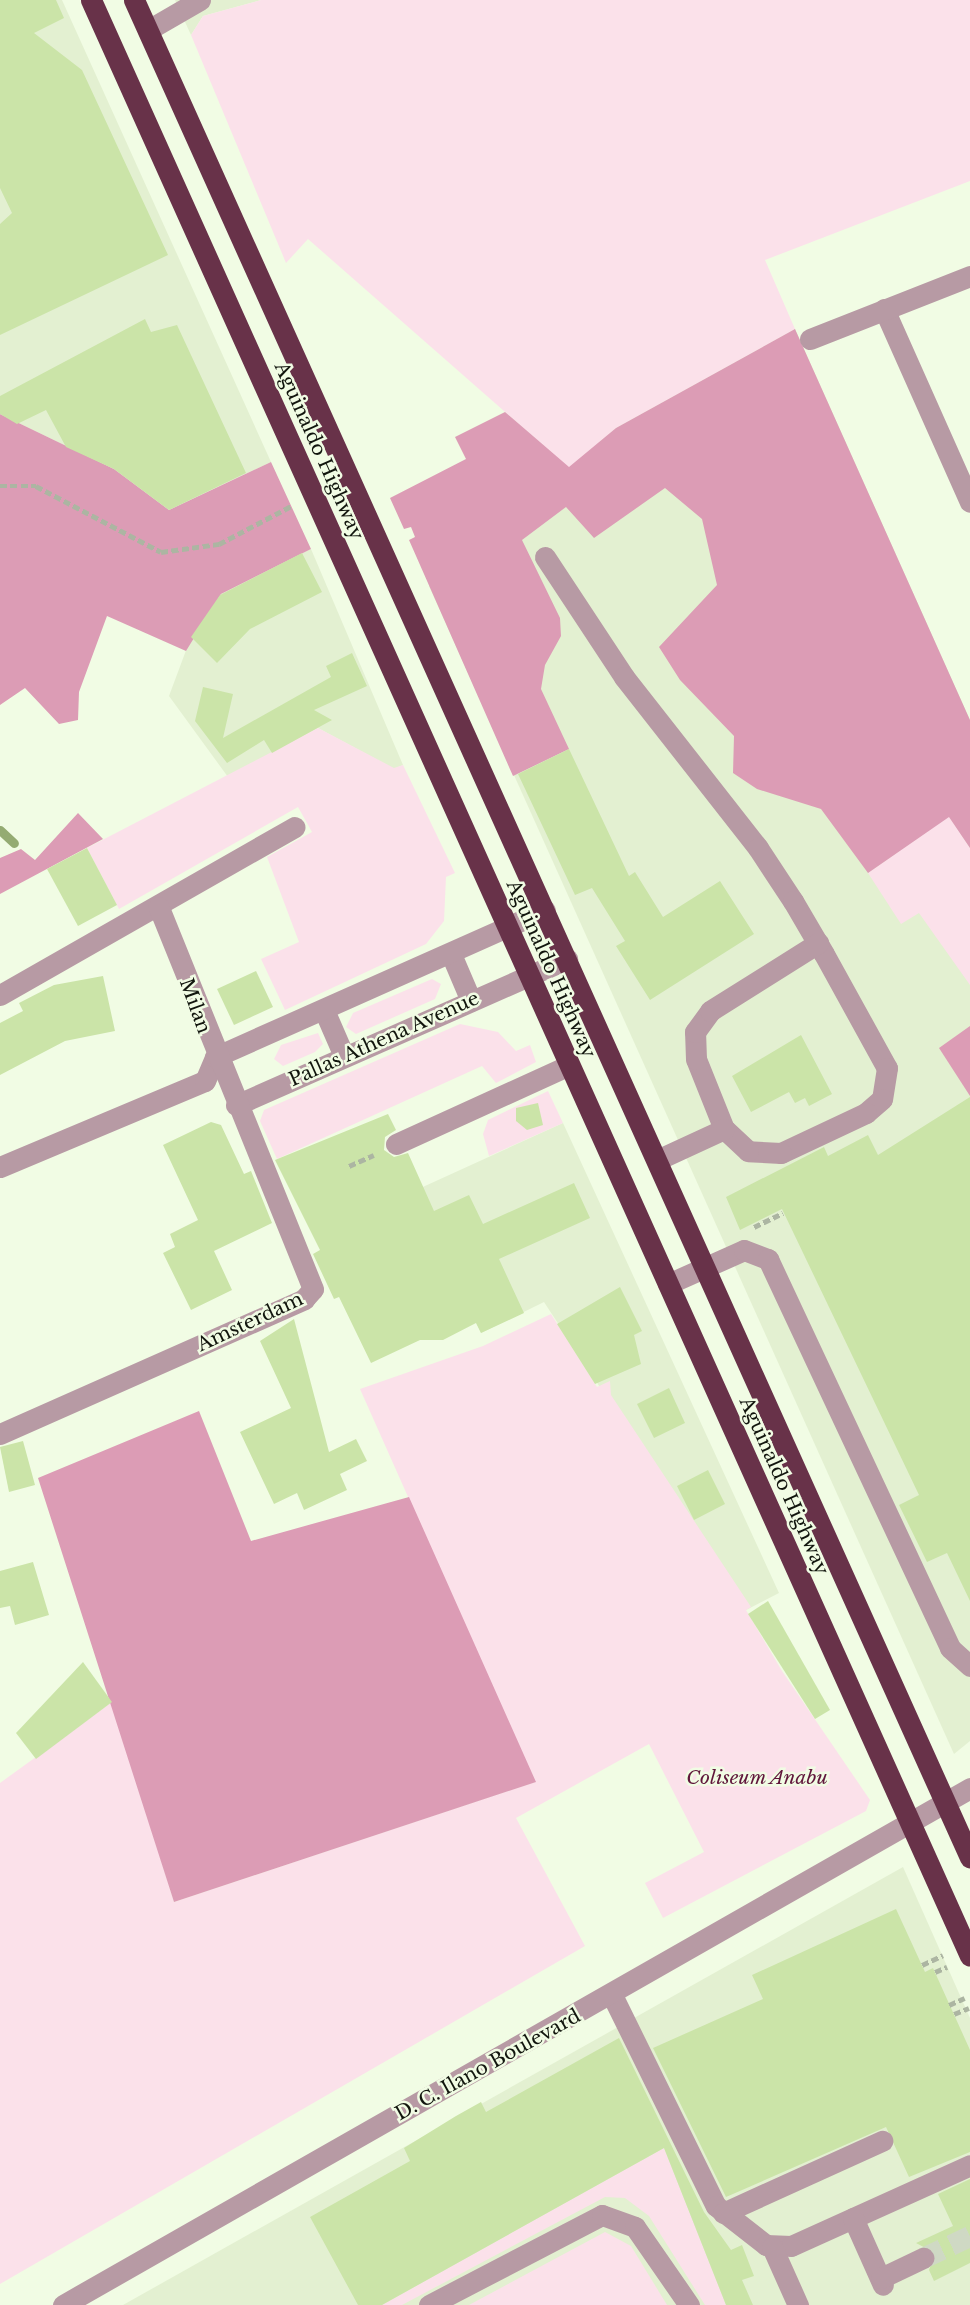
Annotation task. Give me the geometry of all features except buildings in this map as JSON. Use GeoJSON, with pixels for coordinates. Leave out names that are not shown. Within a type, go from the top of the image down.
{"type":"FeatureCollection","features":[{"type":"Feature","properties":{"kind":"highway","name":"Aguinaldo Highway"},"geometry":{"type":"LineString","coordinates":[[91,0],[970,1956]]}},
{"type":"Feature","properties":{"kind":"highway","name":"Aguinaldo Highway"},"geometry":{"type":"LineString","coordinates":[[134,0],[970,1858]]}},
{"type":"Feature","properties":{"kind":"street"},"geometry":{"type":"LineString","coordinates":[[148,30],[200,0]]}},
{"type":"Feature","properties":{"kind":"street"},"geometry":{"type":"LineString","coordinates":[[810,339],[970,276]]}},
{"type":"Feature","properties":{"kind":"street"},"geometry":{"type":"LineString","coordinates":[[884,309],[970,502]]}},
{"type":"Feature","properties":{"kind":"street"},"geometry":{"type":"LineString","coordinates":[[545,556],[624,677],[758,848],[818,943],[883,1058],[888,1079],[882,1098],[866,1113],[781,1153],[748,1151],[724,1129],[694,1050],[701,1020],[818,943]]}},
{"type":"Feature","properties":{"kind":"street"},"geometry":{"type":"LineString","coordinates":[[0,995],[294,827]]}},
{"type":"Feature","properties":{"kind":"street","name":"Milan"},"geometry":{"type":"LineString","coordinates":[[159,906],[215,1058],[236,1105]]}},
{"type":"Feature","properties":{"kind":"street"},"geometry":{"type":"LineString","coordinates":[[0,1167],[205,1081],[215,1058],[545,910]]}},
{"type":"Feature","properties":{"kind":"street"},"geometry":{"type":"LineString","coordinates":[[450,954],[471,1001]]}},
{"type":"Feature","properties":{"kind":"street","name":"Pallas Athena Avenue"},"geometry":{"type":"LineString","coordinates":[[236,1105],[567,959]]}},
{"type":"Feature","properties":{"kind":"street"},"geometry":{"type":"LineString","coordinates":[[324,1010],[344,1056]]}},
{"type":"Feature","properties":{"kind":"street"},"geometry":{"type":"LineString","coordinates":[[396,1144],[569,1065]]}},
{"type":"Feature","properties":{"kind":"street"},"geometry":{"type":"LineString","coordinates":[[205,1081],[236,1105]]}},
{"type":"Feature","properties":{"kind":"street","name":"Amsterdam"},"geometry":{"type":"LineString","coordinates":[[0,1434],[310,1295],[313,1277],[236,1105]]}},
{"type":"Feature","properties":{"kind":"street"},"geometry":{"type":"LineString","coordinates":[[657,1160],[724,1129]]}},
{"type":"Feature","properties":{"kind":"street"},"geometry":{"type":"LineString","coordinates":[[668,1284],[744,1250],[768,1259],[950,1648],[970,1666]]}},
{"type":"Feature","properties":{"kind":"street","name":"D. C. Ilano Boulevard"},"geometry":{"type":"LineString","coordinates":[[63,2305],[89,2298],[911,1823],[947,1806],[970,1788]]}},
{"type":"Feature","properties":{"kind":"street"},"geometry":{"type":"LineString","coordinates":[[612,1995],[723,2213],[772,2247],[798,2305]]}},
{"type":"Feature","properties":{"kind":"street"},"geometry":{"type":"LineString","coordinates":[[723,2213],[882,2141]]}},
{"type":"Feature","properties":{"kind":"street"},"geometry":{"type":"LineString","coordinates":[[772,2247],[791,2246],[970,2165]]}},
{"type":"Feature","properties":{"kind":"street"},"geometry":{"type":"LineString","coordinates":[[429,2305],[602,2215],[635,2227],[689,2305]]}},
{"type":"Feature","properties":{"kind":"street"},"geometry":{"type":"LineString","coordinates":[[853,2218],[882,2282],[923,2258]]}},
{"type":"Feature","properties":{"kind":"path"},"geometry":{"type":"LineString","coordinates":[[0,486],[36,486],[161,552],[219,544],[314,495]]}},
{"type":"Feature","properties":{"kind":"path"},"geometry":{"type":"LineString","coordinates":[[922,1965],[946,1954]]}},
{"type":"Feature","properties":{"kind":"path"},"geometry":{"type":"LineString","coordinates":[[935,1972],[950,1965]]}},
{"type":"Feature","properties":{"kind":"path"},"geometry":{"type":"LineString","coordinates":[[949,2004],[965,1998]]}},
{"type":"Feature","properties":{"kind":"path"},"geometry":{"type":"LineString","coordinates":[[954,2014],[969,2008]]}},
{"type":"Feature","properties":{"kind":"shaded area"},"geometry":{"type":"Polygon","coordinates":[[[0,0],[62,0],[271,462],[169,510],[114,469],[0,414],[0,0]]]}},
{"type":"Feature","properties":{"kind":"shaded area"},"geometry":{"type":"Polygon","coordinates":[[[175,0],[261,0],[203,16],[191,35],[175,0]]]}},
{"type":"Feature","properties":{"kind":"shaded area"},"geometry":{"type":"Polygon","coordinates":[[[795,329],[970,720],[970,1741],[954,1754],[429,586],[795,329]]]}},
{"type":"Feature","properties":{"kind":"shaded area"},"geometry":{"type":"Polygon","coordinates":[[[795,329],[970,720],[970,848],[949,817],[868,873],[821,809],[757,789],[733,773],[734,736],[680,680],[659,647],[717,585],[702,519],[665,488],[594,538],[566,507],[522,540],[560,618],[561,636],[545,665],[541,689],[569,749],[513,776],[409,540],[415,537],[411,527],[404,529],[390,498],[466,459],[455,437],[505,412],[569,467],[616,428],[795,329]]]}},
{"type":"Feature","properties":{"kind":"shaded area"},"geometry":{"type":"Polygon","coordinates":[[[0,414],[114,469],[169,510],[271,462],[311,549],[221,594],[186,651],[107,616],[79,692],[78,720],[59,724],[25,688],[0,705],[0,414]]]}},
{"type":"Feature","properties":{"kind":"shaded area"},"geometry":{"type":"Polygon","coordinates":[[[311,549],[403,765],[394,769],[318,728],[228,777],[169,696],[191,637],[221,594],[311,549]]]}},
{"type":"Feature","properties":{"kind":"shaded area"},"geometry":{"type":"Polygon","coordinates":[[[78,813],[103,839],[0,894],[0,858],[21,849],[35,860],[78,813]]]}},
{"type":"Feature","properties":{"kind":"shaded area"},"geometry":{"type":"Polygon","coordinates":[[[970,1026],[970,1096],[939,1048],[970,1026]]]}},
{"type":"Feature","properties":{"kind":"shaded area"},"geometry":{"type":"Polygon","coordinates":[[[563,1123],[779,1593],[746,1610],[544,1302],[481,1333],[414,1191],[563,1123]]]}},
{"type":"Feature","properties":{"kind":"shaded area"},"geometry":{"type":"Polygon","coordinates":[[[199,1411],[251,1541],[409,1497],[536,1782],[174,1902],[38,1478],[199,1411]]]}},
{"type":"Feature","properties":{"kind":"shaded area"},"geometry":{"type":"Polygon","coordinates":[[[903,1867],[970,2018],[970,2305],[123,2305],[903,1867]]]}},
{"type":"Feature","properties":{"kind":"green space"},"geometry":{"type":"Polygon","coordinates":[[[261,0],[970,0],[970,181],[765,260],[795,329],[616,428],[569,468],[308,239],[286,263],[191,35],[203,16],[261,0]]]}},
{"type":"Feature","properties":{"kind":"green space"},"geometry":{"type":"Polygon","coordinates":[[[318,728],[394,768],[403,765],[455,873],[446,877],[444,921],[426,944],[285,1010],[261,959],[299,942],[267,857],[312,832],[298,807],[119,909],[87,848],[318,728]]]}},
{"type":"Feature","properties":{"kind":"green space"},"geometry":{"type":"Polygon","coordinates":[[[949,816],[970,848],[970,985],[919,913],[901,924],[868,873],[949,816]]]}},
{"type":"Feature","properties":{"kind":"green space"},"geometry":{"type":"Polygon","coordinates":[[[432,979],[441,984],[435,999],[356,1034],[346,1027],[353,1013],[432,979]]]}},
{"type":"Feature","properties":{"kind":"green space"},"geometry":{"type":"Polygon","coordinates":[[[460,1024],[498,1032],[516,1051],[530,1045],[536,1062],[496,1083],[482,1066],[277,1159],[260,1121],[264,1110],[460,1024]]]}},
{"type":"Feature","properties":{"kind":"green space"},"geometry":{"type":"Polygon","coordinates":[[[318,1033],[323,1044],[315,1052],[283,1066],[274,1059],[281,1045],[318,1033]]]}},
{"type":"Feature","properties":{"kind":"green space"},"geometry":{"type":"Polygon","coordinates":[[[548,1091],[563,1123],[489,1156],[483,1134],[488,1120],[548,1091]]]}},
{"type":"Feature","properties":{"kind":"green space","name":"Coliseum Anabu"},"geometry":{"type":"Polygon","coordinates":[[[551,1314],[597,1387],[610,1381],[611,1395],[751,1607],[746,1610],[782,1671],[870,1800],[866,1811],[663,1918],[645,1883],[704,1852],[649,1744],[516,1818],[585,1946],[0,2284],[0,1783],[112,1702],[174,1902],[535,1782],[360,1389],[483,1346],[551,1314]]]}},
{"type":"Feature","properties":{"kind":"green space"},"geometry":{"type":"Polygon","coordinates":[[[664,2148],[726,2305],[705,2305],[649,2216],[625,2198],[605,2197],[402,2305],[382,2305],[664,2148]]]}},
{"type":"Feature","properties":{"kind":"green space"},"geometry":{"type":"Polygon","coordinates":[[[605,2232],[631,2246],[667,2305],[469,2305],[605,2232]]]}},
{"type":"Feature","properties":{"kind":"waterway"},"geometry":{"type":"LineString","coordinates":[[0,830],[14,843]]}},
{"type":"Feature","properties":{"kind":"tunnel"},"geometry":{"type":"LineString","coordinates":[[923,2258],[970,2236]]}}]}
